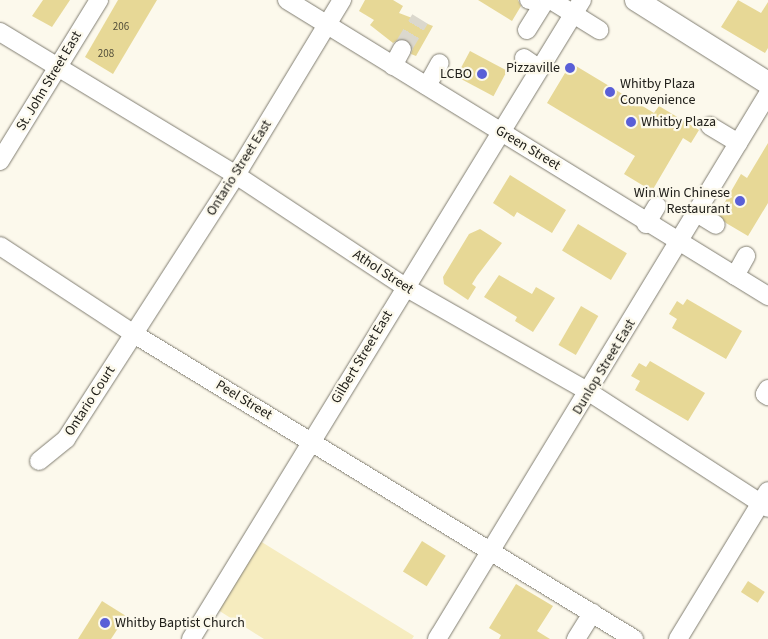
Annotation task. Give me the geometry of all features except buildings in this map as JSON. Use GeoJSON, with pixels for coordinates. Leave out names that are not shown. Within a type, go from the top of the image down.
{"type":"FeatureCollection","features":[{"type":"Feature","properties":{"kind":"main road"},"geometry":{"type":"LineString","coordinates":[[636,0],[768,83]]}},
{"type":"Feature","properties":{"kind":"street","name":"St. John Street East"},"geometry":{"type":"LineString","coordinates":[[0,162],[99,0]]}},
{"type":"Feature","properties":{"kind":"street","name":"Green Street"},"geometry":{"type":"LineString","coordinates":[[287,0],[502,132],[646,224],[768,296]]}},
{"type":"Feature","properties":{"kind":"street","name":"Ontario Street East"},"geometry":{"type":"LineString","coordinates":[[134,334],[236,175],[342,0]]}},
{"type":"Feature","properties":{"kind":"street"},"geometry":{"type":"LineString","coordinates":[[527,30],[546,0]]}},
{"type":"Feature","properties":{"kind":"street"},"geometry":{"type":"LineString","coordinates":[[551,0],[578,7],[598,30]]}},
{"type":"Feature","properties":{"kind":"street","name":"Gilbert Street East"},"geometry":{"type":"LineString","coordinates":[[191,639],[578,7]]}},
{"type":"Feature","properties":{"kind":"street","name":"Athol Street"},"geometry":{"type":"LineString","coordinates":[[0,32],[236,175],[405,287],[589,392],[766,501]]}},
{"type":"Feature","properties":{"kind":"street"},"geometry":{"type":"LineString","coordinates":[[393,66],[402,49]]}},
{"type":"Feature","properties":{"kind":"street"},"geometry":{"type":"LineString","coordinates":[[524,58],[540,68]]}},
{"type":"Feature","properties":{"kind":"street"},"geometry":{"type":"LineString","coordinates":[[427,86],[440,63]]}},
{"type":"Feature","properties":{"kind":"street","name":"Dunlop Street East"},"geometry":{"type":"LineString","coordinates":[[437,639],[680,243],[768,94]]}},
{"type":"Feature","properties":{"kind":"street"},"geometry":{"type":"LineString","coordinates":[[710,126],[738,143]]}},
{"type":"Feature","properties":{"kind":"street"},"geometry":{"type":"LineString","coordinates":[[646,224],[657,206]]}},
{"type":"Feature","properties":{"kind":"street"},"geometry":{"type":"LineString","coordinates":[[697,213],[716,225]]}},
{"type":"Feature","properties":{"kind":"street","name":"Peel Street"},"geometry":{"type":"LineString","coordinates":[[0,246],[134,334],[634,639]]}},
{"type":"Feature","properties":{"kind":"street"},"geometry":{"type":"LineString","coordinates":[[735,276],[746,256]]}},
{"type":"Feature","properties":{"kind":"street","name":"Ontario Court"},"geometry":{"type":"LineString","coordinates":[[39,461],[66,439],[134,334]]}},
{"type":"Feature","properties":{"kind":"street"},"geometry":{"type":"LineString","coordinates":[[768,389],[765,394],[768,396]]}},
{"type":"Feature","properties":{"kind":"street"},"geometry":{"type":"LineString","coordinates":[[678,639],[766,501]]}},
{"type":"Feature","properties":{"kind":"street"},"geometry":{"type":"LineString","coordinates":[[576,639],[592,613]]}},
{"type":"Feature","properties":{"kind":"shaded area"},"geometry":{"type":"Polygon","coordinates":[[[260,541],[414,636],[412,639],[264,639],[218,610],[260,541]]]}},
{"type":"Feature","properties":{"kind":"tunnel"},"geometry":{"type":"LineString","coordinates":[[402,49],[420,19]]}},
{"type":"Feature","properties":{"kind":"place","name":"Pizzaville"},"geometry":{"type":"Point","coordinates":[570,68]}},
{"type":"Feature","properties":{"kind":"place","name":"LCBO"},"geometry":{"type":"Point","coordinates":[482,74]}},
{"type":"Feature","properties":{"kind":"place","name":"Whitby Plaza Convenience"},"geometry":{"type":"Point","coordinates":[610,92]}},
{"type":"Feature","properties":{"kind":"place","name":"Whitby Plaza"},"geometry":{"type":"Point","coordinates":[631,122]}},
{"type":"Feature","properties":{"kind":"place","name":"Win Win Chinese Restaurant"},"geometry":{"type":"Point","coordinates":[740,201]}},
{"type":"Feature","properties":{"kind":"place","name":"Whitby Baptist Church"},"geometry":{"type":"Point","coordinates":[105,623]}}]}
